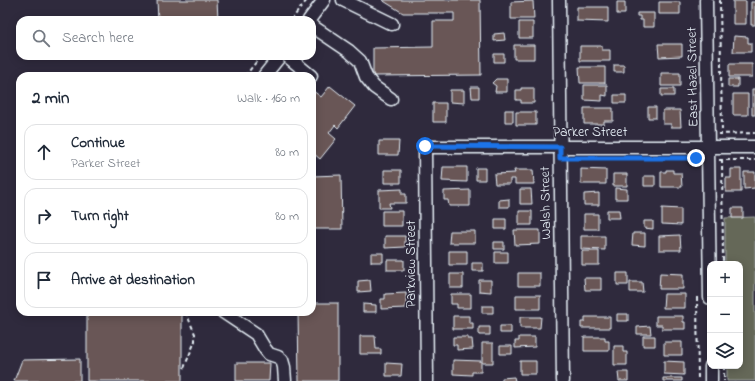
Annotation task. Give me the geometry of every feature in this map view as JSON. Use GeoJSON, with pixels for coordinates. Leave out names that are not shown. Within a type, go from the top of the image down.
{"type":"FeatureCollection","features":[{"type":"Feature","properties":{"kind":"street"},"geometry":{"type":"LineString","coordinates":[[311,16],[324,0]]}},
{"type":"Feature","properties":{"kind":"street"},"geometry":{"type":"LineString","coordinates":[[343,0],[392,24]]}},
{"type":"Feature","properties":{"kind":"street","name":"Walsh Street"},"geometry":{"type":"LineString","coordinates":[[559,0],[562,381]]}},
{"type":"Feature","properties":{"kind":"street","name":"East Hazel Street"},"geometry":{"type":"LineString","coordinates":[[706,0],[710,297]]}},
{"type":"Feature","properties":{"kind":"street"},"geometry":{"type":"LineString","coordinates":[[316,29],[349,51],[360,61],[366,77],[374,87],[391,99]]}},
{"type":"Feature","properties":{"kind":"street"},"geometry":{"type":"LineString","coordinates":[[267,72],[277,60]]}},
{"type":"Feature","properties":{"kind":"street"},"geometry":{"type":"LineString","coordinates":[[292,60],[306,72]]}},
{"type":"Feature","properties":{"kind":"street","name":"Parker Street"},"geometry":{"type":"LineString","coordinates":[[425,146],[560,147],[709,153],[722,147],[755,147]]}},
{"type":"Feature","properties":{"kind":"street","name":"Parkview Street"},"geometry":{"type":"LineString","coordinates":[[425,146],[427,381]]}},
{"type":"Feature","properties":{"kind":"street"},"geometry":{"type":"LineString","coordinates":[[229,316],[256,334],[269,354],[282,360],[285,381]]}},
{"type":"Feature","properties":{"kind":"street"},"geometry":{"type":"LineString","coordinates":[[711,369],[711,381]]}},
{"type":"Feature","properties":{"kind":"path"},"geometry":{"type":"LineString","coordinates":[[294,16],[307,0]]}},
{"type":"Feature","properties":{"kind":"path"},"geometry":{"type":"LineString","coordinates":[[720,0],[723,261]]}},
{"type":"Feature","properties":{"kind":"path"},"geometry":{"type":"LineString","coordinates":[[248,72],[258,60]]}},
{"type":"Feature","properties":{"kind":"path"},"geometry":{"type":"LineString","coordinates":[[709,153],[722,160],[755,160]]}},
{"type":"Feature","properties":{"kind":"path"},"geometry":{"type":"LineString","coordinates":[[184,368],[195,341],[195,334],[187,316]]}},
{"type":"Feature","properties":{"kind":"path"},"geometry":{"type":"LineString","coordinates":[[724,369],[724,381]]}},
{"type":"Feature","properties":{"kind":"green space"},"geometry":{"type":"Polygon","coordinates":[[[755,217],[755,381],[727,381],[727,369],[743,369],[743,261],[725,261],[725,218],[755,217]]]}},
{"type":"Feature","properties":{"kind":"building"},"geometry":{"type":"Polygon","coordinates":[[[157,0],[217,0],[218,16],[158,16],[157,0]]]}},
{"type":"Feature","properties":{"kind":"building"},"geometry":{"type":"Polygon","coordinates":[[[382,0],[480,0],[481,75],[373,76],[373,48],[433,47],[433,21],[454,21],[454,13],[403,13],[382,0]]]}},
{"type":"Feature","properties":{"kind":"building"},"geometry":{"type":"Polygon","coordinates":[[[533,1],[534,19],[511,19],[511,2],[533,1]]]}},
{"type":"Feature","properties":{"kind":"building"},"geometry":{"type":"Polygon","coordinates":[[[733,1],[746,1],[746,24],[733,24],[733,1]]]}},
{"type":"Feature","properties":{"kind":"building"},"geometry":{"type":"Polygon","coordinates":[[[617,2],[625,2],[625,14],[617,14],[617,2]]]}},
{"type":"Feature","properties":{"kind":"building"},"geometry":{"type":"Polygon","coordinates":[[[659,2],[680,2],[680,14],[659,14],[659,2]]]}},
{"type":"Feature","properties":{"kind":"building"},"geometry":{"type":"Polygon","coordinates":[[[751,2],[755,2],[755,25],[751,25],[751,2]]]}},
{"type":"Feature","properties":{"kind":"building"},"geometry":{"type":"Polygon","coordinates":[[[577,7],[608,7],[608,22],[577,21],[577,7]]]}},
{"type":"Feature","properties":{"kind":"building"},"geometry":{"type":"Polygon","coordinates":[[[637,13],[654,13],[654,27],[643,27],[643,20],[640,20],[640,16],[637,16],[637,13]]]}},
{"type":"Feature","properties":{"kind":"building"},"geometry":{"type":"Polygon","coordinates":[[[519,22],[533,22],[533,38],[519,38],[519,22]]]}},
{"type":"Feature","properties":{"kind":"building"},"geometry":{"type":"Polygon","coordinates":[[[504,33],[505,40],[494,41],[494,34],[504,33]]]}},
{"type":"Feature","properties":{"kind":"building"},"geometry":{"type":"Polygon","coordinates":[[[734,36],[748,37],[748,43],[751,43],[751,52],[733,52],[734,36]]]}},
{"type":"Feature","properties":{"kind":"building"},"geometry":{"type":"Polygon","coordinates":[[[658,44],[682,44],[682,56],[659,57],[658,44]]]}},
{"type":"Feature","properties":{"kind":"building"},"geometry":{"type":"Polygon","coordinates":[[[514,45],[534,45],[534,59],[514,59],[514,45]]]}},
{"type":"Feature","properties":{"kind":"building"},"geometry":{"type":"Polygon","coordinates":[[[580,46],[602,46],[602,50],[610,50],[610,61],[580,61],[580,46]]]}},
{"type":"Feature","properties":{"kind":"building"},"geometry":{"type":"Polygon","coordinates":[[[494,54],[504,54],[504,62],[494,62],[494,54]]]}},
{"type":"Feature","properties":{"kind":"building"},"geometry":{"type":"Polygon","coordinates":[[[729,64],[752,64],[752,77],[729,77],[729,64]]]}},
{"type":"Feature","properties":{"kind":"building"},"geometry":{"type":"Polygon","coordinates":[[[614,65],[624,65],[624,72],[614,72],[614,65]]]}},
{"type":"Feature","properties":{"kind":"building"},"geometry":{"type":"Polygon","coordinates":[[[579,67],[605,67],[605,83],[580,83],[579,67]]]}},
{"type":"Feature","properties":{"kind":"building"},"geometry":{"type":"Polygon","coordinates":[[[661,73],[680,73],[680,86],[661,86],[661,73]]]}},
{"type":"Feature","properties":{"kind":"building"},"geometry":{"type":"Polygon","coordinates":[[[496,79],[507,79],[507,92],[495,92],[496,86],[492,83],[496,79]]]}},
{"type":"Feature","properties":{"kind":"building"},"geometry":{"type":"Polygon","coordinates":[[[728,79],[738,79],[738,87],[728,87],[728,79]]]}},
{"type":"Feature","properties":{"kind":"building"},"geometry":{"type":"Polygon","coordinates":[[[584,85],[607,85],[607,96],[602,95],[602,101],[584,100],[584,85]]]}},
{"type":"Feature","properties":{"kind":"building"},"geometry":{"type":"Polygon","coordinates":[[[330,86],[355,106],[338,128],[335,125],[329,133],[336,139],[320,159],[316,156],[316,93],[321,97],[330,86]]]}},
{"type":"Feature","properties":{"kind":"building"},"geometry":{"type":"Polygon","coordinates":[[[471,87],[479,87],[479,98],[472,98],[471,87]]]}},
{"type":"Feature","properties":{"kind":"building"},"geometry":{"type":"Polygon","coordinates":[[[521,88],[534,88],[534,103],[521,103],[521,100],[516,100],[516,90],[521,90],[521,88]]]}},
{"type":"Feature","properties":{"kind":"building"},"geometry":{"type":"Polygon","coordinates":[[[661,89],[674,89],[674,96],[661,96],[661,89]]]}},
{"type":"Feature","properties":{"kind":"building"},"geometry":{"type":"Polygon","coordinates":[[[752,89],[755,89],[755,115],[752,115],[752,89]]]}},
{"type":"Feature","properties":{"kind":"building"},"geometry":{"type":"Polygon","coordinates":[[[450,90],[464,90],[464,103],[450,102],[450,90]]]}},
{"type":"Feature","properties":{"kind":"building"},"geometry":{"type":"Polygon","coordinates":[[[733,94],[748,94],[748,115],[733,115],[733,94]]]}},
{"type":"Feature","properties":{"kind":"building"},"geometry":{"type":"Polygon","coordinates":[[[614,95],[626,95],[626,103],[614,103],[614,95]]]}},
{"type":"Feature","properties":{"kind":"building"},"geometry":{"type":"Polygon","coordinates":[[[433,103],[446,103],[446,122],[433,122],[433,103]]]}},
{"type":"Feature","properties":{"kind":"building"},"geometry":{"type":"Polygon","coordinates":[[[648,107],[656,107],[656,118],[648,118],[648,107]]]}},
{"type":"Feature","properties":{"kind":"building"},"geometry":{"type":"Polygon","coordinates":[[[584,108],[613,108],[613,121],[604,121],[604,124],[584,124],[584,108]]]}},
{"type":"Feature","properties":{"kind":"building"},"geometry":{"type":"Polygon","coordinates":[[[505,110],[513,110],[513,122],[505,122],[505,110]]]}},
{"type":"Feature","properties":{"kind":"building"},"geometry":{"type":"Polygon","coordinates":[[[663,110],[680,110],[681,127],[671,127],[671,124],[663,124],[663,110]]]}},
{"type":"Feature","properties":{"kind":"building"},"geometry":{"type":"Polygon","coordinates":[[[516,112],[536,112],[536,125],[516,125],[516,112]]]}},
{"type":"Feature","properties":{"kind":"building"},"geometry":{"type":"Polygon","coordinates":[[[379,141],[399,141],[398,155],[379,155],[379,141]]]}},
{"type":"Feature","properties":{"kind":"building"},"geometry":{"type":"Polygon","coordinates":[[[443,167],[467,167],[467,182],[442,181],[443,167]]]}},
{"type":"Feature","properties":{"kind":"building"},"geometry":{"type":"Polygon","coordinates":[[[476,168],[485,168],[485,180],[476,180],[476,168]]]}},
{"type":"Feature","properties":{"kind":"building"},"geometry":{"type":"Polygon","coordinates":[[[581,169],[606,170],[606,184],[581,184],[581,169]]]}},
{"type":"Feature","properties":{"kind":"building"},"geometry":{"type":"Polygon","coordinates":[[[731,169],[741,169],[741,192],[726,192],[726,178],[731,178],[731,169]]]}},
{"type":"Feature","properties":{"kind":"building"},"geometry":{"type":"Polygon","coordinates":[[[384,170],[401,170],[401,183],[384,183],[384,170]]]}},
{"type":"Feature","properties":{"kind":"building"},"geometry":{"type":"Polygon","coordinates":[[[514,170],[533,170],[534,184],[515,184],[515,179],[510,179],[510,184],[495,184],[494,174],[515,173],[514,170]]]}},
{"type":"Feature","properties":{"kind":"building"},"geometry":{"type":"Polygon","coordinates":[[[666,170],[673,170],[673,173],[681,173],[682,187],[661,187],[661,172],[666,172],[666,170]]]}},
{"type":"Feature","properties":{"kind":"building"},"geometry":{"type":"Polygon","coordinates":[[[744,172],[755,172],[755,188],[744,189],[744,172]]]}},
{"type":"Feature","properties":{"kind":"building"},"geometry":{"type":"Polygon","coordinates":[[[613,174],[627,174],[627,186],[613,186],[613,174]]]}},
{"type":"Feature","properties":{"kind":"building"},"geometry":{"type":"Polygon","coordinates":[[[341,175],[342,229],[316,229],[316,176],[341,175]]]}},
{"type":"Feature","properties":{"kind":"building"},"geometry":{"type":"Polygon","coordinates":[[[644,176],[655,176],[655,186],[644,186],[644,176]]]}},
{"type":"Feature","properties":{"kind":"building"},"geometry":{"type":"Polygon","coordinates":[[[615,188],[627,189],[627,199],[615,199],[615,188]]]}},
{"type":"Feature","properties":{"kind":"building"},"geometry":{"type":"Polygon","coordinates":[[[402,189],[402,194],[406,194],[406,203],[389,203],[390,208],[379,208],[379,190],[402,189]]]}},
{"type":"Feature","properties":{"kind":"building"},"geometry":{"type":"Polygon","coordinates":[[[520,189],[531,189],[532,204],[520,204],[520,189]]]}},
{"type":"Feature","properties":{"kind":"building"},"geometry":{"type":"Polygon","coordinates":[[[470,190],[470,206],[449,206],[448,200],[444,200],[444,191],[470,190]]]}},
{"type":"Feature","properties":{"kind":"building"},"geometry":{"type":"Polygon","coordinates":[[[599,193],[599,205],[584,205],[584,194],[599,193]]]}},
{"type":"Feature","properties":{"kind":"building"},"geometry":{"type":"Polygon","coordinates":[[[509,199],[509,207],[499,207],[499,200],[509,199]]]}},
{"type":"Feature","properties":{"kind":"building"},"geometry":{"type":"Polygon","coordinates":[[[662,208],[681,209],[681,225],[662,224],[662,208]]]}},
{"type":"Feature","properties":{"kind":"building"},"geometry":{"type":"Polygon","coordinates":[[[732,208],[743,208],[743,218],[732,218],[732,208]]]}},
{"type":"Feature","properties":{"kind":"building"},"geometry":{"type":"Polygon","coordinates":[[[607,210],[619,210],[620,218],[607,218],[607,210]]]}},
{"type":"Feature","properties":{"kind":"building"},"geometry":{"type":"Polygon","coordinates":[[[382,211],[402,211],[402,226],[382,226],[382,211]]]}},
{"type":"Feature","properties":{"kind":"building"},"geometry":{"type":"Polygon","coordinates":[[[519,211],[532,211],[532,225],[519,225],[519,211]]]}},
{"type":"Feature","properties":{"kind":"building"},"geometry":{"type":"Polygon","coordinates":[[[584,214],[598,214],[598,229],[584,229],[584,214]]]}},
{"type":"Feature","properties":{"kind":"building"},"geometry":{"type":"Polygon","coordinates":[[[495,219],[506,219],[506,229],[495,229],[495,219]]]}},
{"type":"Feature","properties":{"kind":"building"},"geometry":{"type":"Polygon","coordinates":[[[644,221],[653,221],[653,229],[644,228],[644,221]]]}},
{"type":"Feature","properties":{"kind":"building"},"geometry":{"type":"Polygon","coordinates":[[[514,230],[540,230],[540,244],[515,245],[514,230]]]}},
{"type":"Feature","properties":{"kind":"building"},"geometry":{"type":"Polygon","coordinates":[[[450,231],[475,231],[475,243],[449,243],[450,231]]]}},
{"type":"Feature","properties":{"kind":"building"},"geometry":{"type":"Polygon","coordinates":[[[633,233],[645,233],[645,246],[632,245],[633,233]]]}},
{"type":"Feature","properties":{"kind":"building"},"geometry":{"type":"Polygon","coordinates":[[[680,235],[681,250],[659,250],[659,236],[680,235]]]}},
{"type":"Feature","properties":{"kind":"building"},"geometry":{"type":"Polygon","coordinates":[[[385,236],[405,236],[405,247],[385,248],[385,236]]]}},
{"type":"Feature","properties":{"kind":"building"},"geometry":{"type":"Polygon","coordinates":[[[581,236],[605,236],[605,250],[581,249],[581,236]]]}},
{"type":"Feature","properties":{"kind":"building"},"geometry":{"type":"Polygon","coordinates":[[[494,242],[504,242],[504,249],[494,249],[494,242]]]}},
{"type":"Feature","properties":{"kind":"building"},"geometry":{"type":"Polygon","coordinates":[[[449,251],[467,251],[467,265],[449,265],[449,251]]]}},
{"type":"Feature","properties":{"kind":"building"},"geometry":{"type":"Polygon","coordinates":[[[582,251],[599,251],[599,265],[582,265],[582,251]]]}},
{"type":"Feature","properties":{"kind":"building"},"geometry":{"type":"Polygon","coordinates":[[[495,252],[508,252],[508,263],[495,263],[495,252]]]}},
{"type":"Feature","properties":{"kind":"building"},"geometry":{"type":"Polygon","coordinates":[[[371,253],[383,253],[383,262],[371,262],[371,253]]]}},
{"type":"Feature","properties":{"kind":"building"},"geometry":{"type":"Polygon","coordinates":[[[387,260],[404,260],[404,270],[387,270],[387,260]]]}},
{"type":"Feature","properties":{"kind":"building"},"geometry":{"type":"Polygon","coordinates":[[[472,263],[483,263],[483,271],[472,271],[472,263]]]}},
{"type":"Feature","properties":{"kind":"building"},"geometry":{"type":"Polygon","coordinates":[[[518,273],[540,273],[540,286],[518,286],[518,273]]]}},
{"type":"Feature","properties":{"kind":"building"},"geometry":{"type":"Polygon","coordinates":[[[617,273],[628,273],[628,285],[617,285],[617,273]]]}},
{"type":"Feature","properties":{"kind":"building"},"geometry":{"type":"Polygon","coordinates":[[[660,273],[683,274],[683,289],[659,289],[660,273]]]}},
{"type":"Feature","properties":{"kind":"building"},"geometry":{"type":"Polygon","coordinates":[[[450,274],[463,274],[463,288],[450,288],[450,274]]]}},
{"type":"Feature","properties":{"kind":"building"},"geometry":{"type":"Polygon","coordinates":[[[584,278],[601,278],[601,290],[585,290],[584,278]]]}},
{"type":"Feature","properties":{"kind":"building"},"geometry":{"type":"Polygon","coordinates":[[[370,280],[371,291],[358,292],[358,281],[370,280]]]}},
{"type":"Feature","properties":{"kind":"building"},"geometry":{"type":"Polygon","coordinates":[[[479,280],[491,280],[491,292],[479,291],[479,280]]]}},
{"type":"Feature","properties":{"kind":"building"},"geometry":{"type":"Polygon","coordinates":[[[630,282],[642,282],[643,292],[630,292],[630,282]]]}},
{"type":"Feature","properties":{"kind":"building"},"geometry":{"type":"Polygon","coordinates":[[[406,293],[406,308],[381,309],[381,299],[385,299],[385,294],[406,293]]]}},
{"type":"Feature","properties":{"kind":"building"},"geometry":{"type":"Polygon","coordinates":[[[451,294],[471,294],[471,308],[457,308],[457,304],[451,304],[451,294]]]}},
{"type":"Feature","properties":{"kind":"building"},"geometry":{"type":"Polygon","coordinates":[[[664,294],[685,294],[685,308],[663,308],[664,294]]]}},
{"type":"Feature","properties":{"kind":"building"},"geometry":{"type":"Polygon","coordinates":[[[516,295],[540,295],[540,309],[516,309],[516,295]]]}},
{"type":"Feature","properties":{"kind":"building"},"geometry":{"type":"Polygon","coordinates":[[[316,303],[338,303],[338,381],[299,381],[298,316],[316,316],[316,303]]]}},
{"type":"Feature","properties":{"kind":"building"},"geometry":{"type":"Polygon","coordinates":[[[363,304],[376,305],[376,312],[363,312],[363,304]]]}},
{"type":"Feature","properties":{"kind":"building"},"geometry":{"type":"Polygon","coordinates":[[[482,306],[493,306],[493,313],[482,313],[482,306]]]}},
{"type":"Feature","properties":{"kind":"building"},"geometry":{"type":"Polygon","coordinates":[[[617,314],[628,314],[628,321],[617,321],[617,314]]]}},
{"type":"Feature","properties":{"kind":"building"},"geometry":{"type":"Polygon","coordinates":[[[87,316],[182,316],[182,381],[87,381],[87,316]]]}},
{"type":"Feature","properties":{"kind":"building"},"geometry":{"type":"Polygon","coordinates":[[[453,316],[469,316],[469,323],[473,323],[473,329],[453,329],[453,316]]]}},
{"type":"Feature","properties":{"kind":"building"},"geometry":{"type":"Polygon","coordinates":[[[656,316],[683,316],[685,329],[662,329],[662,325],[656,325],[656,316]]]}},
{"type":"Feature","properties":{"kind":"building"},"geometry":{"type":"Polygon","coordinates":[[[520,317],[541,317],[540,328],[520,328],[520,317]]]}},
{"type":"Feature","properties":{"kind":"building"},"geometry":{"type":"Polygon","coordinates":[[[585,317],[610,317],[610,328],[581,328],[581,322],[585,322],[585,317]]]}},
{"type":"Feature","properties":{"kind":"building"},"geometry":{"type":"Polygon","coordinates":[[[500,326],[511,326],[511,333],[500,333],[500,326]]]}},
{"type":"Feature","properties":{"kind":"building"},"geometry":{"type":"Polygon","coordinates":[[[650,326],[651,334],[637,334],[637,327],[650,326]]]}},
{"type":"Feature","properties":{"kind":"building"},"geometry":{"type":"Polygon","coordinates":[[[479,327],[490,327],[490,335],[479,335],[479,327]]]}},
{"type":"Feature","properties":{"kind":"building"},"geometry":{"type":"Polygon","coordinates":[[[360,336],[375,336],[376,349],[381,349],[381,354],[360,354],[360,336]]]}},
{"type":"Feature","properties":{"kind":"building"},"geometry":{"type":"Polygon","coordinates":[[[643,336],[655,336],[655,346],[643,346],[643,336]]]}},
{"type":"Feature","properties":{"kind":"building"},"geometry":{"type":"Polygon","coordinates":[[[453,337],[468,337],[468,339],[472,339],[473,349],[457,350],[457,345],[453,345],[453,337]]]}},
{"type":"Feature","properties":{"kind":"building"},"geometry":{"type":"Polygon","coordinates":[[[519,337],[535,337],[535,347],[515,348],[515,341],[519,341],[519,337]]]}},
{"type":"Feature","properties":{"kind":"building"},"geometry":{"type":"Polygon","coordinates":[[[584,337],[605,337],[605,341],[609,341],[609,351],[584,351],[584,337]]]}},
{"type":"Feature","properties":{"kind":"building"},"geometry":{"type":"Polygon","coordinates":[[[664,342],[682,342],[682,355],[664,355],[664,342]]]}},
{"type":"Feature","properties":{"kind":"building"},"geometry":{"type":"Polygon","coordinates":[[[482,343],[493,343],[493,363],[482,363],[482,343]]]}},
{"type":"Feature","properties":{"kind":"building"},"geometry":{"type":"Polygon","coordinates":[[[500,346],[512,346],[512,354],[500,354],[500,346]]]}},
{"type":"Feature","properties":{"kind":"building"},"geometry":{"type":"Polygon","coordinates":[[[614,346],[623,346],[623,352],[627,352],[627,365],[614,365],[614,346]]]}},
{"type":"Feature","properties":{"kind":"building"},"geometry":{"type":"Polygon","coordinates":[[[80,359],[80,381],[14,381],[22,360],[80,359]]]}},
{"type":"Feature","properties":{"kind":"building"},"geometry":{"type":"Polygon","coordinates":[[[453,360],[481,361],[481,372],[472,372],[472,375],[453,374],[453,360]]]}},
{"type":"Feature","properties":{"kind":"building"},"geometry":{"type":"Polygon","coordinates":[[[520,361],[536,361],[536,374],[520,374],[520,361]]]}},
{"type":"Feature","properties":{"kind":"building"},"geometry":{"type":"Polygon","coordinates":[[[664,361],[684,362],[684,375],[664,374],[664,361]]]}},
{"type":"Feature","properties":{"kind":"building"},"geometry":{"type":"Polygon","coordinates":[[[236,363],[270,363],[269,381],[236,381],[236,363]]]}},
{"type":"Feature","properties":{"kind":"building"},"geometry":{"type":"Polygon","coordinates":[[[386,363],[402,364],[401,376],[386,376],[386,363]]]}},
{"type":"Feature","properties":{"kind":"building"},"geometry":{"type":"Polygon","coordinates":[[[618,372],[628,372],[628,381],[619,381],[618,372]]]}},
{"type":"Feature","properties":{"kind":"building"},"geometry":{"type":"Polygon","coordinates":[[[514,377],[515,381],[502,381],[502,378],[514,377]]]}},
{"type":"Feature","properties":{"kind":"building"},"geometry":{"type":"Polygon","coordinates":[[[663,378],[682,378],[682,381],[663,381],[663,378]]]}},
{"type":"Feature","properties":{"kind":"route"},"geometry":{"type":"LineString","coordinates":[[425,146],[560,147],[560,158],[696,158]]}}]}
